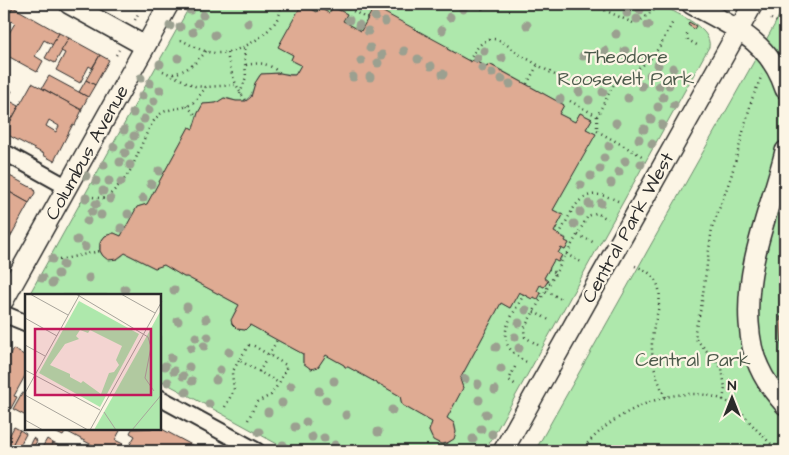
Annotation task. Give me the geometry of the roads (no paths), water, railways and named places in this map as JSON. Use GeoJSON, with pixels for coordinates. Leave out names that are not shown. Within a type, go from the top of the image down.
{"type":"FeatureCollection","features":[{"type":"Feature","properties":{"kind":"main road"},"geometry":{"type":"LineString","coordinates":[[69,4],[145,46]]}},
{"type":"Feature","properties":{"kind":"main road","name":"Columbus Avenue"},"geometry":{"type":"LineString","coordinates":[[4,300],[169,4]]}},
{"type":"Feature","properties":{"kind":"main road"},"geometry":{"type":"LineString","coordinates":[[691,4],[751,38],[768,55],[778,71],[785,89]]}},
{"type":"Feature","properties":{"kind":"main road","name":"Central Park West"},"geometry":{"type":"LineString","coordinates":[[503,451],[752,4]]}},
{"type":"Feature","properties":{"kind":"main road"},"geometry":{"type":"LineString","coordinates":[[785,151],[754,259],[749,284],[748,308],[750,332],[756,361],[764,378],[785,405]]}},
{"type":"Feature","properties":{"kind":"street"},"geometry":{"type":"LineString","coordinates":[[4,152],[67,186]]}},
{"type":"Feature","properties":{"kind":"street"},"geometry":{"type":"LineString","coordinates":[[4,314],[25,324]]}},
{"type":"Feature","properties":{"kind":"street"},"geometry":{"type":"LineString","coordinates":[[161,399],[257,451]]}},
{"type":"Feature","properties":{"kind":"park label","name":"Theodore Roosevelt Park"},"geometry":{"type":"Point","coordinates":[626,67]}},
{"type":"Feature","properties":{"kind":"park label","name":"Central Park"},"geometry":{"type":"Point","coordinates":[693,359]}}]}
